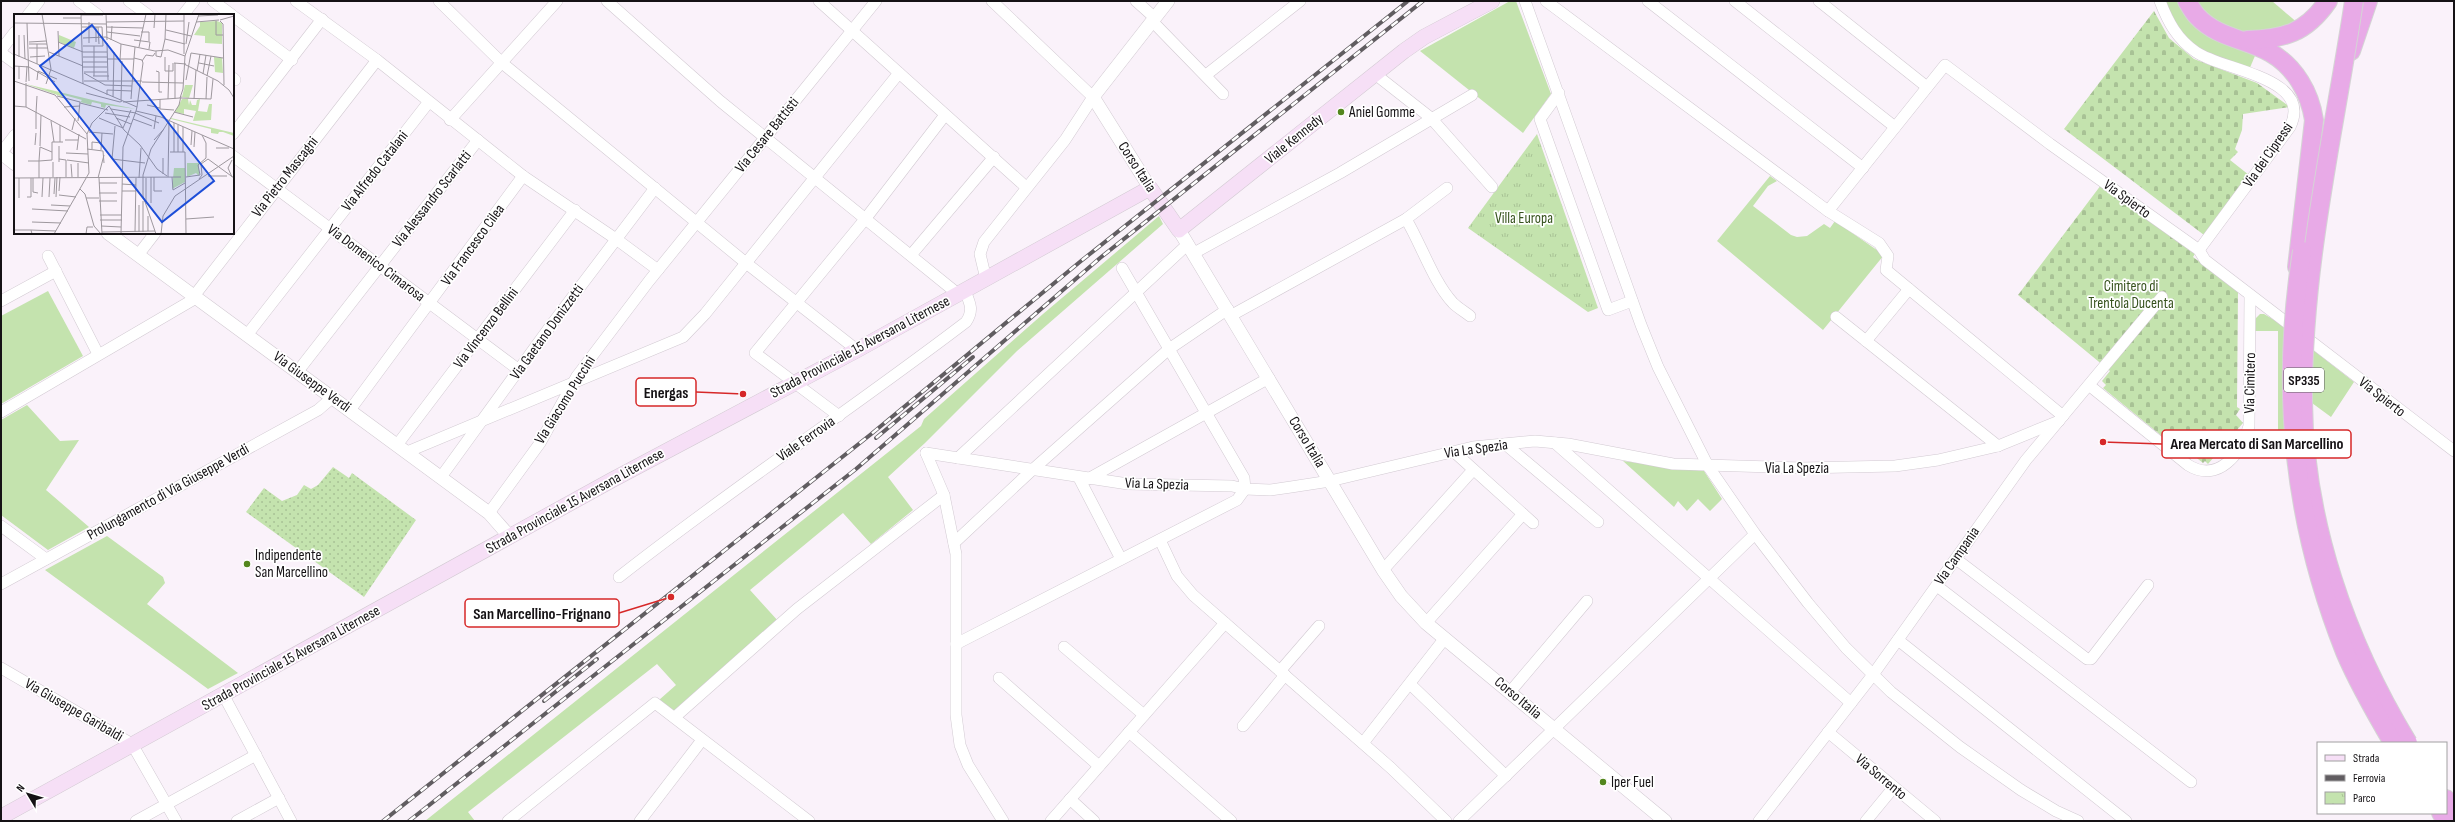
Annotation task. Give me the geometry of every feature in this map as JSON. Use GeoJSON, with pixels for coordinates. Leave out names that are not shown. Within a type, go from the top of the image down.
{"type":"FeatureCollection","features":[{"type":"Feature","properties":{"kind":"highway"},"geometry":{"type":"LineString","coordinates":[[2187,1],[2197,16],[2216,31],[2236,40],[2269,45],[2307,25],[2320,13],[2328,1]]}},
{"type":"Feature","properties":{"kind":"highway","name":"SP335"},"geometry":{"type":"LineString","coordinates":[[2341,1],[2296,288],[2290,380],[2292,432],[2299,489],[2310,546],[2324,594],[2346,653],[2392,742]]}},
{"type":"Feature","properties":{"kind":"highway","name":"SP335"},"geometry":{"type":"LineString","coordinates":[[2354,1],[2342,79],[2324,176],[2304,345],[2303,403],[2308,460],[2315,506],[2341,604],[2363,659],[2389,712],[2407,742]]}},
{"type":"Feature","properties":{"kind":"highway"},"geometry":{"type":"LineString","coordinates":[[2342,79],[2368,1]]}},
{"type":"Feature","properties":{"kind":"highway"},"geometry":{"type":"LineString","coordinates":[[2269,45],[2303,85],[2312,106],[2314,120],[2297,257],[2296,288]]}},
{"type":"Feature","properties":{"kind":"highway"},"geometry":{"type":"LineString","coordinates":[[2447,800],[2454,809]]}},
{"type":"Feature","properties":{"kind":"main road","name":"Viale Kennedy"},"geometry":{"type":"LineString","coordinates":[[1179,230],[1375,74],[1424,37],[1492,1]]}},
{"type":"Feature","properties":{"kind":"main road","name":"Corso Italia"},"geometry":{"type":"LineString","coordinates":[[1150,188],[1179,230]]}},
{"type":"Feature","properties":{"kind":"main road","name":"Strada Provinciale 15 Aversana Liternese"},"geometry":{"type":"LineString","coordinates":[[1,817],[132,744],[224,696],[510,537],[857,350],[1150,188]]}},
{"type":"Feature","properties":{"kind":"street"},"geometry":{"type":"LineString","coordinates":[[29,14],[39,1]]}},
{"type":"Feature","properties":{"kind":"street"},"geometry":{"type":"LineString","coordinates":[[79,1],[97,14]]}},
{"type":"Feature","properties":{"kind":"street"},"geometry":{"type":"LineString","coordinates":[[129,1],[147,14]]}},
{"type":"Feature","properties":{"kind":"street"},"geometry":{"type":"LineString","coordinates":[[185,14],[194,1]]}},
{"type":"Feature","properties":{"kind":"street"},"geometry":{"type":"LineString","coordinates":[[213,1],[231,14]]}},
{"type":"Feature","properties":{"kind":"street"},"geometry":{"type":"LineString","coordinates":[[296,1],[377,60],[428,103],[523,176],[575,210],[658,270]]}},
{"type":"Feature","properties":{"kind":"street"},"geometry":{"type":"LineString","coordinates":[[439,1],[501,62],[746,263],[857,350]]}},
{"type":"Feature","properties":{"kind":"street"},"geometry":{"type":"LineString","coordinates":[[450,120],[556,1]]}},
{"type":"Feature","properties":{"kind":"street"},"geometry":{"type":"LineString","coordinates":[[607,1],[699,83],[961,293]]}},
{"type":"Feature","properties":{"kind":"street"},"geometry":{"type":"LineString","coordinates":[[819,1],[1026,187]]}},
{"type":"Feature","properties":{"kind":"street","name":"Via Cesare Battisti"},"geometry":{"type":"LineString","coordinates":[[658,270],[876,1]]}},
{"type":"Feature","properties":{"kind":"street"},"geometry":{"type":"LineString","coordinates":[[992,1],[1093,97]]}},
{"type":"Feature","properties":{"kind":"street"},"geometry":{"type":"LineString","coordinates":[[1136,1],[1223,94]]}},
{"type":"Feature","properties":{"kind":"street"},"geometry":{"type":"LineString","coordinates":[[986,279],[980,249],[1026,187],[1065,140],[1093,97],[1168,1]]}},
{"type":"Feature","properties":{"kind":"street"},"geometry":{"type":"LineString","coordinates":[[1206,76],[1300,1]]}},
{"type":"Feature","properties":{"kind":"street"},"geometry":{"type":"LineString","coordinates":[[1525,1],[1632,301],[1658,367],[1708,466],[1755,534],[1808,603],[1872,676],[1960,747],[2008,781],[2056,811],[2078,821]]}},
{"type":"Feature","properties":{"kind":"street"},"geometry":{"type":"LineString","coordinates":[[1546,1],[1828,211],[1879,243],[1888,256],[1886,270],[2061,418]]}},
{"type":"Feature","properties":{"kind":"street"},"geometry":{"type":"LineString","coordinates":[[1648,1],[1863,168]]}},
{"type":"Feature","properties":{"kind":"street"},"geometry":{"type":"LineString","coordinates":[[1735,1],[1895,127]]}},
{"type":"Feature","properties":{"kind":"street"},"geometry":{"type":"LineString","coordinates":[[1819,1],[1927,87]]}},
{"type":"Feature","properties":{"kind":"street","name":"Via dei Cipressi"},"geometry":{"type":"LineString","coordinates":[[2160,1],[2166,17],[2178,38],[2215,63],[2273,81],[2290,96],[2295,111],[2290,127],[2199,250]]}},
{"type":"Feature","properties":{"kind":"street"},"geometry":{"type":"LineString","coordinates":[[234,16],[292,60]]}},
{"type":"Feature","properties":{"kind":"street"},"geometry":{"type":"LineString","coordinates":[[234,133],[292,60],[322,19]]}},
{"type":"Feature","properties":{"kind":"street"},"geometry":{"type":"LineString","coordinates":[[14,33],[1,52],[14,62]]}},
{"type":"Feature","properties":{"kind":"street","name":"Via Pietro Mascagni"},"geometry":{"type":"LineString","coordinates":[[195,297],[276,188],[377,60]]}},
{"type":"Feature","properties":{"kind":"street","name":"Via Spierto"},"geometry":{"type":"LineString","coordinates":[[1828,211],[1945,65],[2050,144],[2199,250],[2205,260],[2454,451]]}},
{"type":"Feature","properties":{"kind":"street"},"geometry":{"type":"LineString","coordinates":[[402,449],[482,421],[683,337],[705,314],[899,73]]}},
{"type":"Feature","properties":{"kind":"street"},"geometry":{"type":"LineString","coordinates":[[1375,74],[1431,118],[1492,187]]}},
{"type":"Feature","properties":{"kind":"street"},"geometry":{"type":"LineString","coordinates":[[1559,93],[1540,119],[1608,310],[1632,301]]}},
{"type":"Feature","properties":{"kind":"street"},"geometry":{"type":"LineString","coordinates":[[958,458],[1136,292],[1191,248],[1340,173],[1472,95]]}},
{"type":"Feature","properties":{"kind":"street","name":"Corso Italia"},"geometry":{"type":"LineString","coordinates":[[1093,97],[1150,188]]}},
{"type":"Feature","properties":{"kind":"street","name":"Via Alfredo Catalani"},"geometry":{"type":"LineString","coordinates":[[248,335],[428,103]]}},
{"type":"Feature","properties":{"kind":"street"},"geometry":{"type":"LineString","coordinates":[[839,416],[755,353],[866,218],[946,115]]}},
{"type":"Feature","properties":{"kind":"street"},"geometry":{"type":"LineString","coordinates":[[14,136],[1,153],[14,163]]}},
{"type":"Feature","properties":{"kind":"street","name":"Via Alessandro Scarlatti"},"geometry":{"type":"LineString","coordinates":[[298,371],[478,140]]}},
{"type":"Feature","properties":{"kind":"street","name":"Via Domenico Cimarosa"},"geometry":{"type":"LineString","coordinates":[[234,157],[519,370]]}},
{"type":"Feature","properties":{"kind":"street"},"geometry":{"type":"LineString","coordinates":[[911,254],[994,157]]}},
{"type":"Feature","properties":{"kind":"street","name":"Via Francesco Cilea"},"geometry":{"type":"LineString","coordinates":[[350,410],[523,176]]}},
{"type":"Feature","properties":{"kind":"street","name":"Via Gaetano Donizzetti"},"geometry":{"type":"LineString","coordinates":[[441,477],[655,188]]}},
{"type":"Feature","properties":{"kind":"street"},"geometry":{"type":"LineString","coordinates":[[954,543],[1031,471],[1169,349],[1230,312],[1406,219],[1447,188]]}},
{"type":"Feature","properties":{"kind":"street","name":"Via Vincenzo Bellini"},"geometry":{"type":"LineString","coordinates":[[402,449],[478,339],[575,210]]}},
{"type":"Feature","properties":{"kind":"street"},"geometry":{"type":"LineString","coordinates":[[1406,219],[1421,244],[1440,285],[1453,303],[1470,316]]}},
{"type":"Feature","properties":{"kind":"street","name":"Corso Italia"},"geometry":{"type":"LineString","coordinates":[[1179,230],[1230,312],[1383,570],[1401,596],[1426,623],[1555,728],[1665,821]]}},
{"type":"Feature","properties":{"kind":"street","name":"Via Giuseppe Verdi"},"geometry":{"type":"LineString","coordinates":[[109,234],[490,513],[510,537]]}},
{"type":"Feature","properties":{"kind":"street"},"geometry":{"type":"LineString","coordinates":[[138,255],[154,234]]}},
{"type":"Feature","properties":{"kind":"street"},"geometry":{"type":"LineString","coordinates":[[48,256],[98,354]]}},
{"type":"Feature","properties":{"kind":"street"},"geometry":{"type":"LineString","coordinates":[[956,644],[1237,500],[1245,489],[1244,478],[1122,268]]}},
{"type":"Feature","properties":{"kind":"street","name":"Via Giacomo Puccini"},"geometry":{"type":"LineString","coordinates":[[490,513],[540,443],[572,384],[658,270]]}},
{"type":"Feature","properties":{"kind":"street"},"geometry":{"type":"LineString","coordinates":[[1,301],[56,271]]}},
{"type":"Feature","properties":{"kind":"street"},"geometry":{"type":"LineString","coordinates":[[1866,341],[1909,289]]}},
{"type":"Feature","properties":{"kind":"street","name":"Viale Ferrovia"},"geometry":{"type":"LineString","coordinates":[[619,577],[700,514],[876,391],[966,322],[971,315],[971,305],[961,293]]}},
{"type":"Feature","properties":{"kind":"street","name":"Via Cimitero"},"geometry":{"type":"LineString","coordinates":[[2090,386],[2188,465],[2203,471],[2219,469],[2237,452],[2246,438],[2249,426],[2250,295]]}},
{"type":"Feature","properties":{"kind":"street"},"geometry":{"type":"LineString","coordinates":[[1,412],[195,297]]}},
{"type":"Feature","properties":{"kind":"street","name":"Via Campania"},"geometry":{"type":"LineString","coordinates":[[1760,821],[1872,676],[2041,442],[2090,386],[2162,297]]}},
{"type":"Feature","properties":{"kind":"street"},"geometry":{"type":"LineString","coordinates":[[1836,317],[1998,446]]}},
{"type":"Feature","properties":{"kind":"street"},"geometry":{"type":"LineString","coordinates":[[1121,559],[1084,478],[1207,414],[1269,378]]}},
{"type":"Feature","properties":{"kind":"street","name":"Prolungamento di Via Giuseppe Verdi"},"geometry":{"type":"LineString","coordinates":[[1,584],[318,410],[333,397]]}},
{"type":"Feature","properties":{"kind":"street","name":"Via La Spezia"},"geometry":{"type":"LineString","coordinates":[[944,495],[926,453],[1031,471],[1128,484],[1232,486],[1245,489],[1270,490],[1330,481],[1453,451],[1535,441],[1555,443],[1673,464],[1801,468],[1895,466],[1938,460],[1998,446],[2061,418]]}},
{"type":"Feature","properties":{"kind":"street"},"geometry":{"type":"LineString","coordinates":[[2026,434],[2041,442]]}},
{"type":"Feature","properties":{"kind":"street"},"geometry":{"type":"LineString","coordinates":[[1555,443],[1708,579],[1851,703]]}},
{"type":"Feature","properties":{"kind":"street"},"geometry":{"type":"LineString","coordinates":[[1505,444],[1598,522]]}},
{"type":"Feature","properties":{"kind":"street"},"geometry":{"type":"LineString","coordinates":[[1453,451],[1533,523]]}},
{"type":"Feature","properties":{"kind":"street"},"geometry":{"type":"LineString","coordinates":[[1383,570],[1473,470]]}},
{"type":"Feature","properties":{"kind":"street"},"geometry":{"type":"LineString","coordinates":[[674,718],[797,609],[944,495],[954,543],[956,715],[960,744],[968,765],[1003,821]]}},
{"type":"Feature","properties":{"kind":"street"},"geometry":{"type":"LineString","coordinates":[[1426,623],[1523,514]]}},
{"type":"Feature","properties":{"kind":"street"},"geometry":{"type":"LineString","coordinates":[[1,526],[46,559]]}},
{"type":"Feature","properties":{"kind":"street"},"geometry":{"type":"LineString","coordinates":[[1459,821],[1755,534]]}},
{"type":"Feature","properties":{"kind":"street"},"geometry":{"type":"LineString","coordinates":[[1160,540],[1177,576],[1193,595],[1363,743],[1446,821]]}},
{"type":"Feature","properties":{"kind":"street"},"geometry":{"type":"LineString","coordinates":[[1956,559],[2087,659],[2091,659],[2148,585]]}},
{"type":"Feature","properties":{"kind":"street"},"geometry":{"type":"LineString","coordinates":[[1937,586],[2191,782]]}},
{"type":"Feature","properties":{"kind":"street"},"geometry":{"type":"LineString","coordinates":[[1510,692],[1587,601]]}},
{"type":"Feature","properties":{"kind":"street"},"geometry":{"type":"LineString","coordinates":[[1051,821],[1225,623]]}},
{"type":"Feature","properties":{"kind":"street"},"geometry":{"type":"LineString","coordinates":[[1243,726],[1319,626]]}},
{"type":"Feature","properties":{"kind":"street"},"geometry":{"type":"LineString","coordinates":[[1363,743],[1445,638]]}},
{"type":"Feature","properties":{"kind":"street"},"geometry":{"type":"LineString","coordinates":[[1898,640],[2126,821]]}},
{"type":"Feature","properties":{"kind":"street"},"geometry":{"type":"LineString","coordinates":[[1064,647],[1144,715]]}},
{"type":"Feature","properties":{"kind":"street","name":"Via Giuseppe Garibaldi"},"geometry":{"type":"LineString","coordinates":[[1,668],[132,744],[176,821]]}},
{"type":"Feature","properties":{"kind":"street"},"geometry":{"type":"LineString","coordinates":[[999,678],[1099,766]]}},
{"type":"Feature","properties":{"kind":"street"},"geometry":{"type":"LineString","coordinates":[[1410,684],[1506,776]]}},
{"type":"Feature","properties":{"kind":"street"},"geometry":{"type":"LineString","coordinates":[[224,696],[291,821]]}},
{"type":"Feature","properties":{"kind":"street"},"geometry":{"type":"LineString","coordinates":[[508,821],[655,703],[809,821]]}},
{"type":"Feature","properties":{"kind":"street"},"geometry":{"type":"LineString","coordinates":[[1129,732],[1224,819]]}},
{"type":"Feature","properties":{"kind":"street","name":"Via Sorrento"},"geometry":{"type":"LineString","coordinates":[[1828,732],[1935,821]]}},
{"type":"Feature","properties":{"kind":"street"},"geometry":{"type":"LineString","coordinates":[[640,821],[702,740]]}},
{"type":"Feature","properties":{"kind":"street"},"geometry":{"type":"LineString","coordinates":[[136,821],[256,755]]}},
{"type":"Feature","properties":{"kind":"street"},"geometry":{"type":"LineString","coordinates":[[1866,821],[1894,787]]}},
{"type":"Feature","properties":{"kind":"street"},"geometry":{"type":"LineString","coordinates":[[237,821],[279,798]]}},
{"type":"Feature","properties":{"kind":"street"},"geometry":{"type":"LineString","coordinates":[[1070,799],[1094,821]]}},
{"type":"Feature","properties":{"kind":"green space"},"geometry":{"type":"Polygon","coordinates":[[[1510,1],[1516,1],[1551,94],[1523,133],[1420,51],[1510,1]]]}},
{"type":"Feature","properties":{"kind":"green space"},"geometry":{"type":"Polygon","coordinates":[[[2162,1],[2180,1],[2257,51],[2249,70],[2208,55],[2181,35],[2162,1]]]}},
{"type":"Feature","properties":{"kind":"green space"},"geometry":{"type":"Polygon","coordinates":[[[2195,1],[2272,1],[2299,24],[2256,37],[2215,23],[2195,1]]]}},
{"type":"Feature","properties":{"kind":"green space"},"geometry":{"type":"Polygon","coordinates":[[[2154,11],[2169,38],[2194,59],[2257,83],[2290,107],[2243,114],[2242,130],[2235,149],[2238,152],[2230,160],[2249,175],[2204,235],[2064,129],[2154,11]]]}},
{"type":"Feature","properties":{"kind":"green space","name":"Villa Europa"},"geometry":{"type":"Polygon","coordinates":[[[1537,134],[1598,308],[1588,312],[1468,228],[1537,134]]]}},
{"type":"Feature","properties":{"kind":"green space"},"geometry":{"type":"Polygon","coordinates":[[[1770,176],[1777,181],[1768,186],[1753,206],[1791,235],[1797,237],[1807,236],[1824,224],[1830,228],[1835,221],[1884,255],[1823,330],[1717,241],[1770,176]]]}},
{"type":"Feature","properties":{"kind":"green space","name":"Cimitero di Trentola Ducenta"},"geometry":{"type":"Polygon","coordinates":[[[2101,185],[2196,252],[2193,257],[2238,291],[2237,407],[2240,409],[2236,415],[2243,423],[2208,464],[2205,461],[2203,463],[2193,455],[2190,459],[2103,388],[2106,385],[2102,381],[2110,371],[2018,295],[2101,185]]]}},
{"type":"Feature","properties":{"kind":"green space"},"geometry":{"type":"Polygon","coordinates":[[[1159,216],[1163,224],[1017,351],[925,443],[888,477],[913,510],[871,544],[843,513],[750,590],[779,622],[676,713],[659,700],[676,685],[657,664],[468,812],[475,821],[425,821],[921,426],[924,419],[1043,314],[1159,216]]]}},
{"type":"Feature","properties":{"kind":"green space"},"geometry":{"type":"Polygon","coordinates":[[[48,291],[83,356],[1,404],[1,316],[48,291]]]}},
{"type":"Feature","properties":{"kind":"green space"},"geometry":{"type":"Polygon","coordinates":[[[2260,314],[2264,314],[2276,321],[2354,382],[2331,417],[2312,403],[2278,450],[2278,331],[2255,331],[2255,319],[2260,314]]]}},
{"type":"Feature","properties":{"kind":"green space"},"geometry":{"type":"Polygon","coordinates":[[[27,405],[60,441],[79,440],[46,490],[89,527],[48,550],[1,515],[1,420],[27,405]]]}},
{"type":"Feature","properties":{"kind":"green space"},"geometry":{"type":"Polygon","coordinates":[[[1623,461],[1704,471],[1722,499],[1710,511],[1698,499],[1687,511],[1678,501],[1674,507],[1623,461]]]}},
{"type":"Feature","properties":{"kind":"green space"},"geometry":{"type":"Polygon","coordinates":[[[333,467],[349,478],[352,473],[416,520],[364,597],[246,512],[264,488],[282,501],[297,495],[304,485],[311,489],[318,485],[333,467]]]}},
{"type":"Feature","properties":{"kind":"green space"},"geometry":{"type":"Polygon","coordinates":[[[107,536],[163,577],[165,583],[147,604],[238,673],[208,689],[45,570],[107,536]]]}},
{"type":"Feature","properties":{"kind":"railway"},"geometry":{"type":"LineString","coordinates":[[383,821],[870,435],[1081,261],[1408,1]]}},
{"type":"Feature","properties":{"kind":"railway"},"geometry":{"type":"LineString","coordinates":[[409,821],[856,469],[1100,258],[1423,1]]}},
{"type":"Feature","properties":{"kind":"railway"},"geometry":{"type":"LineString","coordinates":[[876,438],[973,357]]}},
{"type":"Feature","properties":{"kind":"railway"},"geometry":{"type":"LineString","coordinates":[[544,701],[597,659]]}},
{"type":"Feature","properties":{"kind":"place","name":"Aniel Gomme"},"geometry":{"type":"Point","coordinates":[1341,112]}},
{"type":"Feature","properties":{"kind":"place","name":"Energas"},"geometry":{"type":"Point","coordinates":[743,394]}},
{"type":"Feature","properties":{"kind":"place","name":"Area Mercato di San Marcellino"},"geometry":{"type":"Point","coordinates":[2103,442]}},
{"type":"Feature","properties":{"kind":"place","name":"Indipendente San Marcellino"},"geometry":{"type":"Point","coordinates":[247,564]}},
{"type":"Feature","properties":{"kind":"place","name":"San Marcellino-Frignano"},"geometry":{"type":"Point","coordinates":[671,597]}},
{"type":"Feature","properties":{"kind":"place","name":"Iper Fuel"},"geometry":{"type":"Point","coordinates":[1603,782]}}]}
